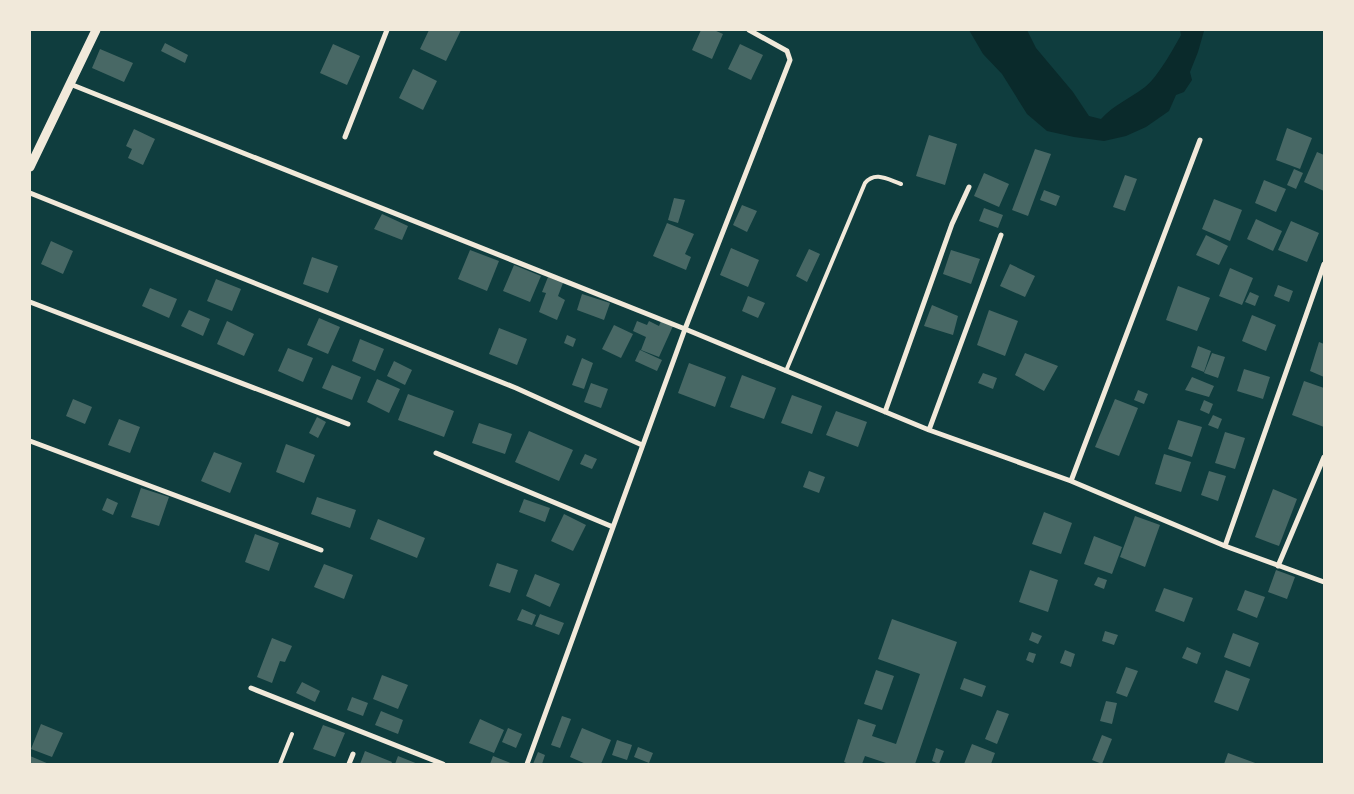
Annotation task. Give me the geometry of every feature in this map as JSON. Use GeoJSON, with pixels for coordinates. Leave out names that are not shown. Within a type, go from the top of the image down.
{"type":"FeatureCollection","features":[{"type":"Feature","properties":{"kind":"street"},"geometry":{"type":"LineString","coordinates":[[30,167],[96,30]]}},
{"type":"Feature","properties":{"kind":"street"},"geometry":{"type":"LineString","coordinates":[[345,137],[386,30]]}},
{"type":"Feature","properties":{"kind":"street"},"geometry":{"type":"LineString","coordinates":[[527,764],[685,329],[790,60],[787,52],[749,30]]}},
{"type":"Feature","properties":{"kind":"street"},"geometry":{"type":"LineString","coordinates":[[70,84],[685,329],[929,430],[1071,481],[1225,546],[1324,582]]}},
{"type":"Feature","properties":{"kind":"street"},"geometry":{"type":"LineString","coordinates":[[1071,481],[1200,140]]}},
{"type":"Feature","properties":{"kind":"street"},"geometry":{"type":"LineString","coordinates":[[885,412],[952,224],[968,187]]}},
{"type":"Feature","properties":{"kind":"street"},"geometry":{"type":"LineString","coordinates":[[30,193],[516,388],[642,445]]}},
{"type":"Feature","properties":{"kind":"street"},"geometry":{"type":"LineString","coordinates":[[929,430],[1001,235]]}},
{"type":"Feature","properties":{"kind":"street"},"geometry":{"type":"LineString","coordinates":[[1225,546],[1324,264]]}},
{"type":"Feature","properties":{"kind":"street"},"geometry":{"type":"LineString","coordinates":[[30,302],[348,424]]}},
{"type":"Feature","properties":{"kind":"street"},"geometry":{"type":"LineString","coordinates":[[30,441],[320,550]]}},
{"type":"Feature","properties":{"kind":"street"},"geometry":{"type":"LineString","coordinates":[[436,453],[613,527]]}},
{"type":"Feature","properties":{"kind":"street"},"geometry":{"type":"LineString","coordinates":[[1278,566],[1324,457]]}},
{"type":"Feature","properties":{"kind":"street"},"geometry":{"type":"LineString","coordinates":[[251,688],[443,764]]}},
{"type":"Feature","properties":{"kind":"street"},"geometry":{"type":"LineString","coordinates":[[349,764],[353,754]]}},
{"type":"Feature","properties":{"kind":"lane"},"geometry":{"type":"LineString","coordinates":[[786,371],[864,183],[870,177],[875,176],[901,184]]}},
{"type":"Feature","properties":{"kind":"lane"},"geometry":{"type":"LineString","coordinates":[[280,764],[292,734]]}},
{"type":"Feature","properties":{"kind":"water"},"geometry":{"type":"Polygon","coordinates":[[[969,30],[1027,30],[1036,48],[1073,92],[1089,116],[1101,119],[1112,109],[1150,83],[1181,35],[1180,30],[1204,31],[1190,72],[1192,80],[1184,92],[1176,95],[1169,111],[1146,127],[1126,136],[1104,141],[1047,131],[1027,114],[1002,74],[983,54],[969,30]]]}},
{"type":"Feature","properties":{"kind":"building"},"geometry":{"type":"Polygon","coordinates":[[[429,30],[461,30],[446,61],[420,49],[429,30]]]}},
{"type":"Feature","properties":{"kind":"building"},"geometry":{"type":"Polygon","coordinates":[[[701,30],[714,30],[723,34],[712,59],[692,50],[701,30]]]}},
{"type":"Feature","properties":{"kind":"building"},"geometry":{"type":"Polygon","coordinates":[[[165,43],[188,55],[185,63],[161,51],[165,43]]]}},
{"type":"Feature","properties":{"kind":"building"},"geometry":{"type":"Polygon","coordinates":[[[333,44],[360,56],[347,85],[320,73],[333,44]]]}},
{"type":"Feature","properties":{"kind":"building"},"geometry":{"type":"Polygon","coordinates":[[[740,44],[763,55],[751,80],[728,69],[740,44]]]}},
{"type":"Feature","properties":{"kind":"building"},"geometry":{"type":"Polygon","coordinates":[[[100,49],[133,63],[124,82],[92,68],[100,49]]]}},
{"type":"Feature","properties":{"kind":"building"},"geometry":{"type":"Polygon","coordinates":[[[413,69],[437,81],[423,110],[399,98],[413,69]]]}},
{"type":"Feature","properties":{"kind":"building"},"geometry":{"type":"Polygon","coordinates":[[[1287,128],[1312,138],[1300,169],[1276,160],[1287,128]]]}},
{"type":"Feature","properties":{"kind":"building"},"geometry":{"type":"Polygon","coordinates":[[[134,129],[155,139],[143,165],[128,158],[132,149],[126,146],[134,129]]]}},
{"type":"Feature","properties":{"kind":"building"},"geometry":{"type":"Polygon","coordinates":[[[929,135],[957,144],[945,185],[916,176],[929,135]]]}},
{"type":"Feature","properties":{"kind":"building"},"geometry":{"type":"Polygon","coordinates":[[[1035,149],[1051,154],[1028,216],[1012,210],[1035,149]]]}},
{"type":"Feature","properties":{"kind":"building"},"geometry":{"type":"Polygon","coordinates":[[[1317,152],[1324,155],[1324,191],[1304,182],[1317,152]]]}},
{"type":"Feature","properties":{"kind":"building"},"geometry":{"type":"Polygon","coordinates":[[[1294,169],[1303,173],[1296,189],[1287,185],[1294,169]]]}},
{"type":"Feature","properties":{"kind":"building"},"geometry":{"type":"Polygon","coordinates":[[[984,173],[1009,184],[999,207],[974,196],[984,173]]]}},
{"type":"Feature","properties":{"kind":"building"},"geometry":{"type":"Polygon","coordinates":[[[1125,175],[1137,179],[1125,211],[1113,207],[1125,175]]]}},
{"type":"Feature","properties":{"kind":"building"},"geometry":{"type":"Polygon","coordinates":[[[1264,180],[1286,189],[1276,212],[1255,203],[1264,180]]]}},
{"type":"Feature","properties":{"kind":"building"},"geometry":{"type":"Polygon","coordinates":[[[1044,190],[1060,196],[1056,206],[1040,200],[1044,190]]]}},
{"type":"Feature","properties":{"kind":"building"},"geometry":{"type":"Polygon","coordinates":[[[674,198],[685,200],[678,223],[668,220],[674,198]]]}},
{"type":"Feature","properties":{"kind":"building"},"geometry":{"type":"Polygon","coordinates":[[[1214,199],[1242,210],[1230,241],[1202,229],[1214,199]]]}},
{"type":"Feature","properties":{"kind":"building"},"geometry":{"type":"Polygon","coordinates":[[[742,205],[757,211],[747,232],[733,225],[742,205]]]}},
{"type":"Feature","properties":{"kind":"building"},"geometry":{"type":"Polygon","coordinates":[[[984,208],[1003,215],[998,228],[979,221],[984,208]]]}},
{"type":"Feature","properties":{"kind":"building"},"geometry":{"type":"Polygon","coordinates":[[[382,214],[408,226],[402,240],[374,229],[382,214]]]}},
{"type":"Feature","properties":{"kind":"building"},"geometry":{"type":"Polygon","coordinates":[[[1256,219],[1282,231],[1273,251],[1247,239],[1256,219]]]}},
{"type":"Feature","properties":{"kind":"building"},"geometry":{"type":"Polygon","coordinates":[[[1291,221],[1319,233],[1307,262],[1278,250],[1291,221]]]}},
{"type":"Feature","properties":{"kind":"building"},"geometry":{"type":"Polygon","coordinates":[[[667,223],[694,234],[685,254],[691,257],[686,270],[653,256],[667,223]]]}},
{"type":"Feature","properties":{"kind":"building"},"geometry":{"type":"Polygon","coordinates":[[[1206,235],[1228,246],[1219,265],[1196,255],[1206,235]]]}},
{"type":"Feature","properties":{"kind":"building"},"geometry":{"type":"Polygon","coordinates":[[[51,241],[73,251],[63,274],[41,264],[51,241]]]}},
{"type":"Feature","properties":{"kind":"building"},"geometry":{"type":"Polygon","coordinates":[[[731,248],[759,260],[748,287],[720,275],[731,248]]]}},
{"type":"Feature","properties":{"kind":"building"},"geometry":{"type":"Polygon","coordinates":[[[809,249],[820,254],[807,282],[796,276],[809,249]]]}},
{"type":"Feature","properties":{"kind":"building"},"geometry":{"type":"Polygon","coordinates":[[[470,250],[499,261],[487,291],[458,279],[470,250]]]}},
{"type":"Feature","properties":{"kind":"building"},"geometry":{"type":"Polygon","coordinates":[[[951,250],[980,259],[971,284],[943,274],[951,250]]]}},
{"type":"Feature","properties":{"kind":"building"},"geometry":{"type":"Polygon","coordinates":[[[312,257],[338,266],[328,293],[303,284],[312,257]]]}},
{"type":"Feature","properties":{"kind":"building"},"geometry":{"type":"Polygon","coordinates":[[[1010,264],[1035,276],[1025,297],[1000,286],[1010,264]]]}},
{"type":"Feature","properties":{"kind":"building"},"geometry":{"type":"Polygon","coordinates":[[[514,265],[541,276],[530,302],[503,291],[514,265]]]}},
{"type":"Feature","properties":{"kind":"building"},"geometry":{"type":"Polygon","coordinates":[[[1230,268],[1253,278],[1242,305],[1219,296],[1230,268]]]}},
{"type":"Feature","properties":{"kind":"building"},"geometry":{"type":"Polygon","coordinates":[[[548,277],[563,283],[558,296],[565,300],[557,320],[539,312],[546,293],[542,292],[548,277]]]}},
{"type":"Feature","properties":{"kind":"building"},"geometry":{"type":"Polygon","coordinates":[[[216,279],[241,289],[232,311],[207,301],[216,279]]]}},
{"type":"Feature","properties":{"kind":"building"},"geometry":{"type":"Polygon","coordinates":[[[1278,285],[1293,291],[1289,302],[1274,296],[1278,285]]]}},
{"type":"Feature","properties":{"kind":"building"},"geometry":{"type":"Polygon","coordinates":[[[1178,286],[1210,298],[1197,331],[1166,320],[1178,286]]]}},
{"type":"Feature","properties":{"kind":"building"},"geometry":{"type":"Polygon","coordinates":[[[150,288],[177,299],[169,318],[142,306],[150,288]]]}},
{"type":"Feature","properties":{"kind":"building"},"geometry":{"type":"Polygon","coordinates":[[[1250,292],[1259,296],[1255,306],[1245,302],[1250,292]]]}},
{"type":"Feature","properties":{"kind":"building"},"geometry":{"type":"Polygon","coordinates":[[[582,294],[610,303],[604,320],[577,310],[582,294]]]}},
{"type":"Feature","properties":{"kind":"building"},"geometry":{"type":"Polygon","coordinates":[[[748,296],[765,303],[758,318],[742,311],[748,296]]]}},
{"type":"Feature","properties":{"kind":"building"},"geometry":{"type":"Polygon","coordinates":[[[932,305],[958,316],[953,335],[924,326],[932,305]]]}},
{"type":"Feature","properties":{"kind":"building"},"geometry":{"type":"Polygon","coordinates":[[[189,310],[210,319],[203,336],[181,326],[189,310]]]}},
{"type":"Feature","properties":{"kind":"building"},"geometry":{"type":"Polygon","coordinates":[[[989,310],[1018,321],[1005,356],[977,345],[989,310]]]}},
{"type":"Feature","properties":{"kind":"building"},"geometry":{"type":"Polygon","coordinates":[[[1252,315],[1276,325],[1266,351],[1242,341],[1252,315]]]}},
{"type":"Feature","properties":{"kind":"building"},"geometry":{"type":"Polygon","coordinates":[[[319,318],[340,327],[328,354],[307,345],[319,318]]]}},
{"type":"Feature","properties":{"kind":"building"},"geometry":{"type":"Polygon","coordinates":[[[227,321],[254,334],[244,356],[217,344],[227,321]]]}},
{"type":"Feature","properties":{"kind":"building"},"geometry":{"type":"Polygon","coordinates":[[[637,321],[647,325],[649,321],[659,326],[661,321],[673,326],[659,357],[641,350],[646,337],[633,331],[637,321]]]}},
{"type":"Feature","properties":{"kind":"building"},"geometry":{"type":"Polygon","coordinates":[[[614,325],[633,334],[621,358],[602,349],[614,325]]]}},
{"type":"Feature","properties":{"kind":"building"},"geometry":{"type":"Polygon","coordinates":[[[499,328],[527,339],[517,365],[489,354],[499,328]]]}},
{"type":"Feature","properties":{"kind":"building"},"geometry":{"type":"Polygon","coordinates":[[[567,335],[576,339],[573,347],[564,343],[567,335]]]}},
{"type":"Feature","properties":{"kind":"building"},"geometry":{"type":"Polygon","coordinates":[[[360,339],[384,349],[375,371],[352,361],[360,339]]]}},
{"type":"Feature","properties":{"kind":"building"},"geometry":{"type":"Polygon","coordinates":[[[1319,342],[1324,344],[1324,377],[1310,371],[1319,342]]]}},
{"type":"Feature","properties":{"kind":"building"},"geometry":{"type":"Polygon","coordinates":[[[1198,346],[1211,351],[1204,372],[1191,367],[1198,346]]]}},
{"type":"Feature","properties":{"kind":"building"},"geometry":{"type":"Polygon","coordinates":[[[288,348],[313,358],[303,382],[278,371],[288,348]]]}},
{"type":"Feature","properties":{"kind":"building"},"geometry":{"type":"Polygon","coordinates":[[[640,350],[662,360],[657,371],[635,361],[640,350]]]}},
{"type":"Feature","properties":{"kind":"building"},"geometry":{"type":"Polygon","coordinates":[[[1025,353],[1058,366],[1044,391],[1015,375],[1025,353]]]}},
{"type":"Feature","properties":{"kind":"building"},"geometry":{"type":"Polygon","coordinates":[[[1212,353],[1225,357],[1218,378],[1204,373],[1212,353]]]}},
{"type":"Feature","properties":{"kind":"building"},"geometry":{"type":"Polygon","coordinates":[[[582,358],[593,363],[584,389],[572,385],[582,358]]]}},
{"type":"Feature","properties":{"kind":"building"},"geometry":{"type":"Polygon","coordinates":[[[394,361],[412,370],[405,385],[387,376],[394,361]]]}},
{"type":"Feature","properties":{"kind":"building"},"geometry":{"type":"Polygon","coordinates":[[[689,363],[726,377],[715,407],[678,393],[689,363]]]}},
{"type":"Feature","properties":{"kind":"building"},"geometry":{"type":"Polygon","coordinates":[[[332,365],[361,377],[352,400],[322,388],[332,365]]]}},
{"type":"Feature","properties":{"kind":"building"},"geometry":{"type":"Polygon","coordinates":[[[1244,369],[1270,377],[1263,399],[1237,391],[1244,369]]]}},
{"type":"Feature","properties":{"kind":"building"},"geometry":{"type":"Polygon","coordinates":[[[983,373],[997,378],[993,389],[978,383],[983,373]]]}},
{"type":"Feature","properties":{"kind":"building"},"geometry":{"type":"Polygon","coordinates":[[[742,375],[776,388],[764,419],[730,407],[742,375]]]}},
{"type":"Feature","properties":{"kind":"building"},"geometry":{"type":"Polygon","coordinates":[[[1192,377],[1214,386],[1209,397],[1185,390],[1192,377]]]}},
{"type":"Feature","properties":{"kind":"building"},"geometry":{"type":"Polygon","coordinates":[[[377,379],[400,389],[389,413],[367,402],[377,379]]]}},
{"type":"Feature","properties":{"kind":"building"},"geometry":{"type":"Polygon","coordinates":[[[1304,381],[1324,388],[1324,427],[1292,415],[1304,381]]]}},
{"type":"Feature","properties":{"kind":"building"},"geometry":{"type":"Polygon","coordinates":[[[591,383],[608,389],[601,408],[584,402],[591,383]]]}},
{"type":"Feature","properties":{"kind":"building"},"geometry":{"type":"Polygon","coordinates":[[[1138,390],[1148,394],[1144,404],[1134,400],[1138,390]]]}},
{"type":"Feature","properties":{"kind":"building"},"geometry":{"type":"Polygon","coordinates":[[[408,394],[454,411],[444,437],[398,420],[408,394]]]}},
{"type":"Feature","properties":{"kind":"building"},"geometry":{"type":"Polygon","coordinates":[[[792,395],[822,406],[812,434],[781,423],[792,395]]]}},
{"type":"Feature","properties":{"kind":"building"},"geometry":{"type":"Polygon","coordinates":[[[73,399],[92,407],[85,424],[66,416],[73,399]]]}},
{"type":"Feature","properties":{"kind":"building"},"geometry":{"type":"Polygon","coordinates":[[[1115,399],[1138,408],[1119,456],[1095,447],[1115,399]]]}},
{"type":"Feature","properties":{"kind":"building"},"geometry":{"type":"Polygon","coordinates":[[[1204,400],[1213,404],[1209,414],[1200,410],[1204,400]]]}},
{"type":"Feature","properties":{"kind":"building"},"geometry":{"type":"Polygon","coordinates":[[[836,411],[867,422],[858,447],[826,435],[836,411]]]}},
{"type":"Feature","properties":{"kind":"building"},"geometry":{"type":"Polygon","coordinates":[[[1213,415],[1222,419],[1218,429],[1208,425],[1213,415]]]}},
{"type":"Feature","properties":{"kind":"building"},"geometry":{"type":"Polygon","coordinates":[[[317,417],[326,422],[318,438],[309,433],[317,417]]]}},
{"type":"Feature","properties":{"kind":"building"},"geometry":{"type":"Polygon","coordinates":[[[119,419],[140,427],[130,453],[108,445],[119,419]]]}},
{"type":"Feature","properties":{"kind":"building"},"geometry":{"type":"Polygon","coordinates":[[[1178,420],[1202,427],[1192,457],[1168,449],[1178,420]]]}},
{"type":"Feature","properties":{"kind":"building"},"geometry":{"type":"Polygon","coordinates":[[[479,423],[512,434],[505,454],[472,443],[479,423]]]}},
{"type":"Feature","properties":{"kind":"building"},"geometry":{"type":"Polygon","coordinates":[[[529,431],[573,450],[559,481],[515,462],[529,431]]]}},
{"type":"Feature","properties":{"kind":"building"},"geometry":{"type":"Polygon","coordinates":[[[1225,432],[1245,438],[1235,469],[1215,463],[1225,432]]]}},
{"type":"Feature","properties":{"kind":"building"},"geometry":{"type":"Polygon","coordinates":[[[286,444],[315,455],[304,483],[276,472],[286,444]]]}},
{"type":"Feature","properties":{"kind":"building"},"geometry":{"type":"Polygon","coordinates":[[[214,452],[242,463],[230,493],[201,481],[214,452]]]}},
{"type":"Feature","properties":{"kind":"building"},"geometry":{"type":"Polygon","coordinates":[[[585,454],[597,459],[592,469],[580,464],[585,454]]]}},
{"type":"Feature","properties":{"kind":"building"},"geometry":{"type":"Polygon","coordinates":[[[1164,454],[1191,462],[1181,492],[1155,484],[1164,454]]]}},
{"type":"Feature","properties":{"kind":"building"},"geometry":{"type":"Polygon","coordinates":[[[809,471],[825,477],[819,493],[803,487],[809,471]]]}},
{"type":"Feature","properties":{"kind":"building"},"geometry":{"type":"Polygon","coordinates":[[[1209,471],[1226,476],[1218,501],[1201,495],[1209,471]]]}},
{"type":"Feature","properties":{"kind":"building"},"geometry":{"type":"Polygon","coordinates":[[[141,488],[169,497],[159,526],[131,517],[141,488]]]}},
{"type":"Feature","properties":{"kind":"building"},"geometry":{"type":"Polygon","coordinates":[[[1273,489],[1297,499],[1279,546],[1255,537],[1273,489]]]}},
{"type":"Feature","properties":{"kind":"building"},"geometry":{"type":"Polygon","coordinates":[[[317,497],[356,510],[350,528],[311,514],[317,497]]]}},
{"type":"Feature","properties":{"kind":"building"},"geometry":{"type":"Polygon","coordinates":[[[107,498],[118,503],[113,515],[102,510],[107,498]]]}},
{"type":"Feature","properties":{"kind":"building"},"geometry":{"type":"Polygon","coordinates":[[[524,499],[550,508],[545,522],[519,512],[524,499]]]}},
{"type":"Feature","properties":{"kind":"building"},"geometry":{"type":"Polygon","coordinates":[[[1044,512],[1072,523],[1061,554],[1032,544],[1044,512]]]}},
{"type":"Feature","properties":{"kind":"building"},"geometry":{"type":"Polygon","coordinates":[[[564,514],[586,525],[573,551],[551,541],[564,514]]]}},
{"type":"Feature","properties":{"kind":"building"},"geometry":{"type":"Polygon","coordinates":[[[1135,516],[1160,525],[1145,567],[1120,557],[1135,516]]]}},
{"type":"Feature","properties":{"kind":"building"},"geometry":{"type":"Polygon","coordinates":[[[378,519],[425,538],[417,558],[370,539],[378,519]]]}},
{"type":"Feature","properties":{"kind":"building"},"geometry":{"type":"Polygon","coordinates":[[[255,534],[279,543],[269,571],[245,562],[255,534]]]}},
{"type":"Feature","properties":{"kind":"building"},"geometry":{"type":"Polygon","coordinates":[[[1094,536],[1122,547],[1112,574],[1084,564],[1094,536]]]}},
{"type":"Feature","properties":{"kind":"building"},"geometry":{"type":"Polygon","coordinates":[[[497,563],[518,570],[510,593],[489,586],[497,563]]]}},
{"type":"Feature","properties":{"kind":"building"},"geometry":{"type":"Polygon","coordinates":[[[324,564],[353,575],[344,599],[314,587],[324,564]]]}},
{"type":"Feature","properties":{"kind":"building"},"geometry":{"type":"Polygon","coordinates":[[[1030,570],[1058,580],[1048,612],[1019,602],[1030,570]]]}},
{"type":"Feature","properties":{"kind":"building"},"geometry":{"type":"Polygon","coordinates":[[[1276,570],[1295,577],[1287,599],[1268,592],[1276,570]]]}},
{"type":"Feature","properties":{"kind":"building"},"geometry":{"type":"Polygon","coordinates":[[[535,574],[560,584],[550,607],[526,596],[535,574]]]}},
{"type":"Feature","properties":{"kind":"building"},"geometry":{"type":"Polygon","coordinates":[[[1098,577],[1107,580],[1104,589],[1094,585],[1098,577]]]}},
{"type":"Feature","properties":{"kind":"building"},"geometry":{"type":"Polygon","coordinates":[[[1164,588],[1193,598],[1184,622],[1155,611],[1164,588]]]}},
{"type":"Feature","properties":{"kind":"building"},"geometry":{"type":"Polygon","coordinates":[[[1245,590],[1265,597],[1257,618],[1237,610],[1245,590]]]}},
{"type":"Feature","properties":{"kind":"building"},"geometry":{"type":"Polygon","coordinates":[[[522,609],[536,615],[532,625],[517,620],[522,609]]]}},
{"type":"Feature","properties":{"kind":"building"},"geometry":{"type":"Polygon","coordinates":[[[540,614],[564,623],[559,635],[535,626],[540,614]]]}},
{"type":"Feature","properties":{"kind":"building"},"geometry":{"type":"Polygon","coordinates":[[[892,619],[957,642],[915,764],[889,764],[865,756],[862,764],[849,764],[844,762],[858,719],[876,725],[872,736],[896,744],[920,674],[878,659],[892,619]]]}},
{"type":"Feature","properties":{"kind":"building"},"geometry":{"type":"Polygon","coordinates":[[[1105,631],[1118,635],[1114,645],[1102,641],[1105,631]]]}},
{"type":"Feature","properties":{"kind":"building"},"geometry":{"type":"Polygon","coordinates":[[[1032,632],[1042,636],[1038,644],[1029,640],[1032,632]]]}},
{"type":"Feature","properties":{"kind":"building"},"geometry":{"type":"Polygon","coordinates":[[[1233,633],[1259,643],[1250,667],[1224,657],[1233,633]]]}},
{"type":"Feature","properties":{"kind":"building"},"geometry":{"type":"Polygon","coordinates":[[[272,638],[292,646],[285,662],[280,661],[272,683],[257,677],[272,638]]]}},
{"type":"Feature","properties":{"kind":"building"},"geometry":{"type":"Polygon","coordinates":[[[1187,647],[1201,653],[1197,664],[1182,658],[1187,647]]]}},
{"type":"Feature","properties":{"kind":"building"},"geometry":{"type":"Polygon","coordinates":[[[1065,650],[1075,654],[1071,667],[1060,663],[1065,650]]]}},
{"type":"Feature","properties":{"kind":"building"},"geometry":{"type":"Polygon","coordinates":[[[1029,652],[1036,654],[1033,663],[1026,660],[1029,652]]]}},
{"type":"Feature","properties":{"kind":"building"},"geometry":{"type":"Polygon","coordinates":[[[1126,667],[1138,671],[1127,697],[1116,693],[1126,667]]]}},
{"type":"Feature","properties":{"kind":"building"},"geometry":{"type":"Polygon","coordinates":[[[876,670],[894,676],[882,710],[864,704],[876,670]]]}},
{"type":"Feature","properties":{"kind":"building"},"geometry":{"type":"Polygon","coordinates":[[[1226,670],[1250,679],[1238,711],[1214,702],[1226,670]]]}},
{"type":"Feature","properties":{"kind":"building"},"geometry":{"type":"Polygon","coordinates":[[[382,675],[408,685],[398,709],[373,699],[382,675]]]}},
{"type":"Feature","properties":{"kind":"building"},"geometry":{"type":"Polygon","coordinates":[[[964,678],[986,686],[982,697],[960,689],[964,678]]]}},
{"type":"Feature","properties":{"kind":"building"},"geometry":{"type":"Polygon","coordinates":[[[302,682],[320,691],[315,702],[296,693],[302,682]]]}},
{"type":"Feature","properties":{"kind":"building"},"geometry":{"type":"Polygon","coordinates":[[[352,697],[368,703],[363,716],[347,710],[352,697]]]}},
{"type":"Feature","properties":{"kind":"building"},"geometry":{"type":"Polygon","coordinates":[[[1106,701],[1117,703],[1112,724],[1100,721],[1106,701]]]}},
{"type":"Feature","properties":{"kind":"building"},"geometry":{"type":"Polygon","coordinates":[[[997,710],[1009,714],[997,744],[985,739],[997,710]]]}},
{"type":"Feature","properties":{"kind":"building"},"geometry":{"type":"Polygon","coordinates":[[[381,711],[403,720],[398,734],[375,725],[381,711]]]}},
{"type":"Feature","properties":{"kind":"building"},"geometry":{"type":"Polygon","coordinates":[[[562,716],[571,719],[560,748],[551,745],[562,716]]]}},
{"type":"Feature","properties":{"kind":"building"},"geometry":{"type":"Polygon","coordinates":[[[480,719],[504,730],[494,753],[469,743],[480,719]]]}},
{"type":"Feature","properties":{"kind":"building"},"geometry":{"type":"Polygon","coordinates":[[[41,724],[63,733],[52,757],[31,749],[41,724]]]}},
{"type":"Feature","properties":{"kind":"building"},"geometry":{"type":"Polygon","coordinates":[[[323,725],[345,733],[335,757],[313,749],[323,725]]]}},
{"type":"Feature","properties":{"kind":"building"},"geometry":{"type":"Polygon","coordinates":[[[508,728],[522,734],[516,748],[502,742],[508,728]]]}},
{"type":"Feature","properties":{"kind":"building"},"geometry":{"type":"Polygon","coordinates":[[[582,728],[611,740],[601,764],[586,764],[570,757],[582,728]]]}},
{"type":"Feature","properties":{"kind":"building"},"geometry":{"type":"Polygon","coordinates":[[[1102,735],[1112,739],[1102,764],[1092,760],[1102,735]]]}},
{"type":"Feature","properties":{"kind":"building"},"geometry":{"type":"Polygon","coordinates":[[[617,740],[632,745],[627,760],[612,755],[617,740]]]}},
{"type":"Feature","properties":{"kind":"building"},"geometry":{"type":"Polygon","coordinates":[[[972,744],[995,753],[991,764],[964,764],[972,744]]]}},
{"type":"Feature","properties":{"kind":"building"},"geometry":{"type":"Polygon","coordinates":[[[638,747],[653,753],[649,763],[634,757],[638,747]]]}},
{"type":"Feature","properties":{"kind":"building"},"geometry":{"type":"Polygon","coordinates":[[[936,748],[944,751],[939,764],[932,761],[936,748]]]}},
{"type":"Feature","properties":{"kind":"building"},"geometry":{"type":"Polygon","coordinates":[[[365,751],[392,762],[391,764],[360,764],[365,751]]]}},
{"type":"Feature","properties":{"kind":"building"},"geometry":{"type":"Polygon","coordinates":[[[538,752],[545,755],[542,764],[533,764],[538,752]]]}},
{"type":"Feature","properties":{"kind":"building"},"geometry":{"type":"Polygon","coordinates":[[[1228,753],[1258,764],[1224,764],[1228,753]]]}},
{"type":"Feature","properties":{"kind":"building"},"geometry":{"type":"Polygon","coordinates":[[[30,756],[49,764],[30,764],[30,756]]]}},
{"type":"Feature","properties":{"kind":"building"},"geometry":{"type":"Polygon","coordinates":[[[398,756],[418,764],[395,764],[398,756]]]}},
{"type":"Feature","properties":{"kind":"building"},"geometry":{"type":"Polygon","coordinates":[[[493,756],[513,764],[490,764],[493,756]]]}}]}
